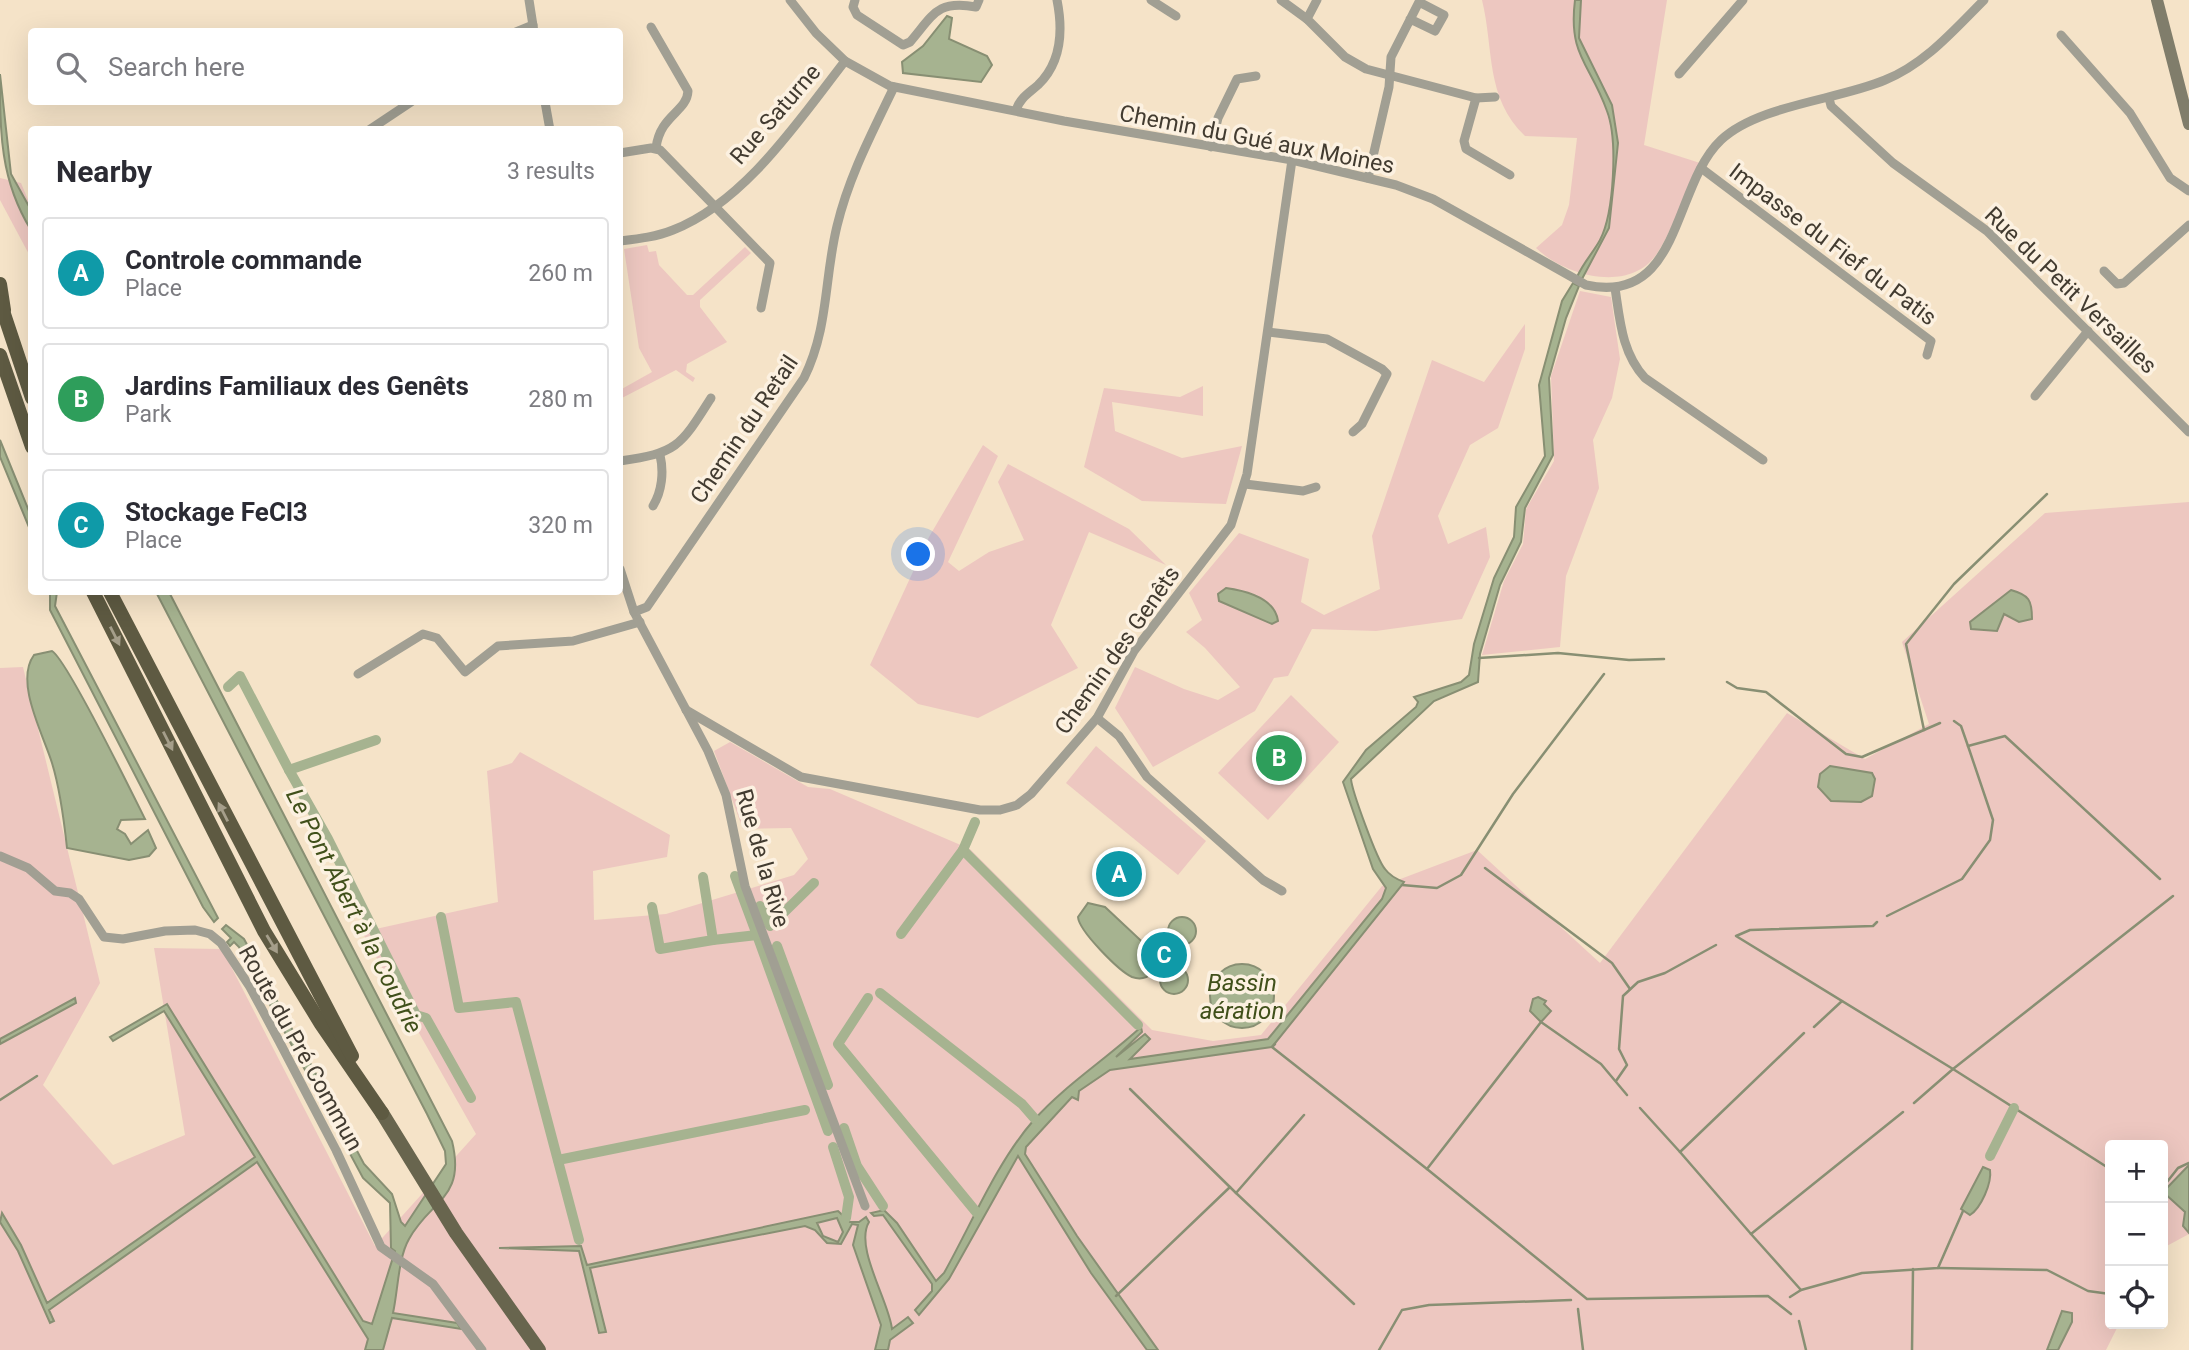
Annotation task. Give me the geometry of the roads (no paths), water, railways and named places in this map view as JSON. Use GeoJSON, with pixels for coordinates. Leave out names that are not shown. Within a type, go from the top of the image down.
{"type":"FeatureCollection","features":[{"type":"Feature","properties":{"kind":"highway"},"geometry":{"type":"LineString","coordinates":[[0,284],[6,322]]}},
{"type":"Feature","properties":{"kind":"highway"},"geometry":{"type":"LineString","coordinates":[[0,302],[28,386]]}},
{"type":"Feature","properties":{"kind":"highway"},"geometry":{"type":"LineString","coordinates":[[0,355],[28,436]]}},
{"type":"Feature","properties":{"kind":"highway"},"geometry":{"type":"LineString","coordinates":[[95,595],[264,931],[328,1035],[382,1113]]}},
{"type":"Feature","properties":{"kind":"highway"},"geometry":{"type":"LineString","coordinates":[[112,595],[382,1113]]}},
{"type":"Feature","properties":{"kind":"main road"},"geometry":{"type":"LineString","coordinates":[[2157,0],[2189,124]]}},
{"type":"Feature","properties":{"kind":"main road"},"geometry":{"type":"LineString","coordinates":[[2165,24],[2166,0]]}},
{"type":"Feature","properties":{"kind":"main road"},"geometry":{"type":"LineString","coordinates":[[382,1113],[456,1233],[539,1350]]}},
{"type":"Feature","properties":{"kind":"street"},"geometry":{"type":"LineString","coordinates":[[529,0],[534,28]]}},
{"type":"Feature","properties":{"kind":"street","name":"Chemin du Gué aux Moines"},"geometry":{"type":"LineString","coordinates":[[790,0],[816,33],[845,61],[894,87],[1292,160],[1368,178],[1433,199],[1586,285],[1615,288]]}},
{"type":"Feature","properties":{"kind":"street"},"geometry":{"type":"LineString","coordinates":[[855,0],[853,7],[857,15],[903,45],[910,42],[943,3],[956,0],[976,7],[979,0]]}},
{"type":"Feature","properties":{"kind":"street"},"geometry":{"type":"LineString","coordinates":[[1016,110],[1020,100],[1045,78],[1055,61],[1061,37],[1057,0]]}},
{"type":"Feature","properties":{"kind":"street"},"geometry":{"type":"LineString","coordinates":[[1150,0],[1176,16]]}},
{"type":"Feature","properties":{"kind":"street"},"geometry":{"type":"LineString","coordinates":[[1281,0],[1307,19],[1345,57],[1366,69],[1476,98],[1495,97]]}},
{"type":"Feature","properties":{"kind":"street"},"geometry":{"type":"LineString","coordinates":[[1307,19],[1317,0]]}},
{"type":"Feature","properties":{"kind":"street"},"geometry":{"type":"LineString","coordinates":[[1679,74],[1743,0]]}},
{"type":"Feature","properties":{"kind":"street"},"geometry":{"type":"LineString","coordinates":[[1763,460],[1644,378],[1632,364],[1622,336],[1615,288],[1633,282],[1651,269],[1666,251],[1701,168],[1720,141],[1746,122],[1885,80],[1915,64],[1983,0]]}},
{"type":"Feature","properties":{"kind":"street"},"geometry":{"type":"LineString","coordinates":[[1368,178],[1389,86],[1391,57],[1410,19]]}},
{"type":"Feature","properties":{"kind":"street"},"geometry":{"type":"LineString","coordinates":[[651,27],[688,91],[686,101],[659,128],[656,148]]}},
{"type":"Feature","properties":{"kind":"street"},"geometry":{"type":"LineString","coordinates":[[2061,35],[2130,113],[2170,178],[2189,191]]}},
{"type":"Feature","properties":{"kind":"street","name":"Rue Saturne"},"geometry":{"type":"LineString","coordinates":[[623,240],[675,230],[715,204],[762,164],[790,134],[845,61]]}},
{"type":"Feature","properties":{"kind":"street"},"geometry":{"type":"LineString","coordinates":[[1211,147],[1218,118],[1237,79],[1256,76]]}},
{"type":"Feature","properties":{"kind":"street","name":"Chemin du Retail"},"geometry":{"type":"LineString","coordinates":[[634,612],[647,607],[804,378],[815,357],[824,322],[834,240],[842,209],[860,156],[894,87]]}},
{"type":"Feature","properties":{"kind":"street"},"geometry":{"type":"LineString","coordinates":[[1476,98],[1464,141],[1466,149],[1510,175]]}},
{"type":"Feature","properties":{"kind":"street","name":"Rue du Petit Versailles"},"geometry":{"type":"LineString","coordinates":[[1829,98],[1831,106],[1893,163],[1987,231],[2189,432]]}},
{"type":"Feature","properties":{"kind":"street"},"geometry":{"type":"LineString","coordinates":[[375,126],[406,105]]}},
{"type":"Feature","properties":{"kind":"street"},"geometry":{"type":"LineString","coordinates":[[546,105],[549,126]]}},
{"type":"Feature","properties":{"kind":"street"},"geometry":{"type":"LineString","coordinates":[[623,153],[656,148]]}},
{"type":"Feature","properties":{"kind":"street"},"geometry":{"type":"LineString","coordinates":[[656,148],[715,204],[770,263],[761,308]]}},
{"type":"Feature","properties":{"kind":"street","name":"Chemin des Genêts"},"geometry":{"type":"LineString","coordinates":[[686,710],[801,777],[980,810],[1008,807],[1031,794],[1097,718],[1134,652],[1231,525],[1245,484],[1292,160]]}},
{"type":"Feature","properties":{"kind":"street","name":"Impasse du Fief du Patis"},"geometry":{"type":"LineString","coordinates":[[1701,168],[1931,341],[1927,355]]}},
{"type":"Feature","properties":{"kind":"street"},"geometry":{"type":"LineString","coordinates":[[2104,271],[2117,284],[2124,283],[2189,225]]}},
{"type":"Feature","properties":{"kind":"street"},"geometry":{"type":"LineString","coordinates":[[2035,396],[2088,331]]}},
{"type":"Feature","properties":{"kind":"street"},"geometry":{"type":"LineString","coordinates":[[1268,332],[1327,339],[1387,374],[1362,424],[1353,432]]}},
{"type":"Feature","properties":{"kind":"street"},"geometry":{"type":"LineString","coordinates":[[623,461],[660,455],[676,446],[711,398]]}},
{"type":"Feature","properties":{"kind":"street"},"geometry":{"type":"LineString","coordinates":[[653,506],[658,497],[661,477],[660,455]]}},
{"type":"Feature","properties":{"kind":"street"},"geometry":{"type":"LineString","coordinates":[[1245,484],[1303,491],[1316,487]]}},
{"type":"Feature","properties":{"kind":"street","name":"Rue de la Rive"},"geometry":{"type":"LineString","coordinates":[[623,578],[634,612],[708,751],[726,794],[745,886],[865,1206]]}},
{"type":"Feature","properties":{"kind":"street"},"geometry":{"type":"LineString","coordinates":[[358,674],[423,634],[437,638],[465,672],[498,646],[573,641],[640,622]]}},
{"type":"Feature","properties":{"kind":"street"},"geometry":{"type":"LineString","coordinates":[[1097,718],[1119,736],[1147,777],[1263,880],[1282,891]]}},
{"type":"Feature","properties":{"kind":"street","name":"Route du Pré Commun"},"geometry":{"type":"LineString","coordinates":[[0,856],[28,868],[55,891],[70,893],[79,899],[104,937],[123,939],[165,931],[195,930],[210,934],[221,943],[250,987],[336,1150],[376,1238],[387,1254],[407,1264],[433,1284],[482,1350]]}},
{"type":"Feature","properties":{"kind":"water"},"geometry":{"type":"Polygon","coordinates":[[[1575,0],[1581,0],[1579,38],[1612,105],[1618,143],[1609,228],[1582,279],[1577,277],[1600,240],[1609,213],[1613,140],[1607,111],[1578,47],[1574,19],[1575,0]]]}},
{"type":"Feature","properties":{"kind":"water"},"geometry":{"type":"Polygon","coordinates":[[[947,16],[952,18],[949,39],[987,56],[992,65],[981,82],[903,73],[902,62],[923,46],[947,16]]]}},
{"type":"Feature","properties":{"kind":"water"},"geometry":{"type":"Polygon","coordinates":[[[0,74],[11,174],[28,205],[28,224],[13,193],[8,174],[0,116],[0,74]]]}},
{"type":"Feature","properties":{"kind":"water"},"geometry":{"type":"Polygon","coordinates":[[[1573,283],[1579,286],[1566,318],[1549,378],[1553,455],[1525,508],[1521,542],[1500,585],[1480,654],[1478,682],[1434,701],[1351,779],[1365,825],[1381,863],[1391,875],[1404,882],[1272,1047],[1110,1070],[1079,1091],[1078,1100],[1072,1097],[1026,1147],[1025,1154],[1077,1236],[1158,1350],[1147,1350],[1091,1273],[1018,1156],[949,1279],[919,1315],[915,1310],[932,1291],[932,1284],[883,1215],[874,1216],[871,1213],[884,1210],[897,1223],[936,1281],[944,1273],[996,1174],[1020,1137],[1045,1108],[1072,1084],[1141,1027],[1142,1032],[1116,1057],[1145,1034],[1150,1039],[1130,1059],[1268,1039],[1382,899],[1386,888],[1373,869],[1343,782],[1366,750],[1416,707],[1418,702],[1414,697],[1461,682],[1469,675],[1474,644],[1494,578],[1514,537],[1516,507],[1545,456],[1539,385],[1562,301],[1573,283]]]}},
{"type":"Feature","properties":{"kind":"water"},"geometry":{"type":"Polygon","coordinates":[[[0,440],[28,509],[28,525],[0,457],[0,440]]]}},
{"type":"Feature","properties":{"kind":"water"},"geometry":{"type":"Polygon","coordinates":[[[1226,588],[1243,591],[1266,601],[1276,613],[1278,621],[1272,624],[1219,601],[1218,594],[1226,588]]]}},
{"type":"Feature","properties":{"kind":"water"},"geometry":{"type":"Polygon","coordinates":[[[2011,590],[2028,599],[2032,619],[2019,622],[2004,614],[1997,631],[1971,629],[1970,622],[2011,590]]]}},
{"type":"Feature","properties":{"kind":"water"},"geometry":{"type":"Polygon","coordinates":[[[50,595],[57,595],[55,606],[218,918],[214,922],[203,907],[50,610],[50,595]]]}},
{"type":"Feature","properties":{"kind":"water"},"geometry":{"type":"Polygon","coordinates":[[[158,595],[171,595],[452,1141],[455,1160],[450,1187],[418,1226],[405,1247],[393,1313],[457,1323],[461,1329],[392,1318],[383,1350],[365,1350],[368,1339],[257,1162],[49,1310],[54,1321],[50,1323],[18,1251],[0,1222],[2,1213],[21,1245],[47,1303],[255,1157],[164,1011],[113,1041],[110,1037],[167,1004],[363,1321],[372,1324],[395,1251],[391,1248],[390,1203],[363,1178],[239,947],[234,942],[230,946],[227,942],[231,938],[222,929],[226,925],[244,939],[364,1164],[392,1194],[401,1222],[405,1226],[446,1164],[445,1151],[158,595]]]}},
{"type":"Feature","properties":{"kind":"water"},"geometry":{"type":"Polygon","coordinates":[[[52,651],[85,701],[145,819],[121,820],[117,829],[125,834],[131,844],[148,830],[156,848],[149,856],[129,860],[67,848],[57,783],[32,709],[27,679],[34,655],[52,651]]]}},
{"type":"Feature","properties":{"kind":"water"},"geometry":{"type":"Polygon","coordinates":[[[1830,766],[1872,773],[1875,779],[1872,796],[1861,802],[1831,801],[1818,787],[1820,774],[1830,766]]]}},
{"type":"Feature","properties":{"kind":"water","name":"Bassin aération"},"geometry":{"type":"Polygon","coordinates":[[[1088,903],[1105,907],[1151,950],[1156,960],[1153,973],[1143,978],[1132,977],[1100,950],[1078,917],[1088,903]]]}},
{"type":"Feature","properties":{"kind":"water"},"geometry":{"type":"Polygon","coordinates":[[[1182,917],[1192,921],[1196,931],[1192,941],[1182,945],[1172,941],[1168,931],[1172,921],[1182,917]]]}},
{"type":"Feature","properties":{"kind":"water","name":"Bassin aération"},"geometry":{"type":"Polygon","coordinates":[[[1236,964],[1248,964],[1265,973],[1272,984],[1272,1008],[1265,1019],[1248,1028],[1236,1028],[1224,1023],[1215,1014],[1210,1002],[1210,990],[1215,978],[1224,969],[1236,964]]]}},
{"type":"Feature","properties":{"kind":"water"},"geometry":{"type":"Polygon","coordinates":[[[1174,966],[1184,970],[1188,980],[1184,990],[1174,994],[1164,990],[1160,980],[1164,970],[1174,966]]]}},
{"type":"Feature","properties":{"kind":"water"},"geometry":{"type":"Polygon","coordinates":[[[1538,997],[1546,1001],[1544,1004],[1551,1011],[1541,1022],[1530,1011],[1533,999],[1538,997]]]}},
{"type":"Feature","properties":{"kind":"water"},"geometry":{"type":"Polygon","coordinates":[[[75,998],[76,1003],[0,1044],[0,1039],[75,998]]]}},
{"type":"Feature","properties":{"kind":"water"},"geometry":{"type":"Polygon","coordinates":[[[2189,1165],[2189,1233],[2183,1226],[2185,1212],[2168,1197],[2168,1187],[2189,1165]]]}},
{"type":"Feature","properties":{"kind":"water"},"geometry":{"type":"Polygon","coordinates":[[[1983,1167],[1990,1170],[1989,1182],[1982,1201],[1970,1215],[1961,1209],[1983,1167]]]}},
{"type":"Feature","properties":{"kind":"water"},"geometry":{"type":"Polygon","coordinates":[[[838,1211],[850,1222],[859,1222],[866,1217],[869,1222],[866,1245],[869,1259],[892,1329],[908,1317],[913,1323],[890,1340],[888,1350],[875,1350],[881,1325],[853,1245],[858,1225],[852,1224],[841,1244],[827,1243],[815,1230],[805,1226],[590,1268],[606,1332],[599,1333],[579,1251],[499,1248],[581,1246],[587,1265],[838,1211]],[[837,1218],[817,1223],[823,1236],[838,1242],[843,1232],[837,1218]]]}},
{"type":"Feature","properties":{"kind":"water"},"geometry":{"type":"Polygon","coordinates":[[[2062,1311],[2072,1313],[2072,1322],[2058,1350],[2047,1350],[2062,1311]]]}},
{"type":"Feature","properties":{"kind":"waterway"},"geometry":{"type":"LineString","coordinates":[[1924,730],[1906,644],[1954,584],[2047,494]]}},
{"type":"Feature","properties":{"kind":"waterway"},"geometry":{"type":"LineString","coordinates":[[1479,658],[1558,653],[1629,660],[1664,659]]}},
{"type":"Feature","properties":{"kind":"waterway"},"geometry":{"type":"LineString","coordinates":[[1402,885],[1437,888],[1461,875],[1513,794],[1604,674]]}},
{"type":"Feature","properties":{"kind":"waterway"},"geometry":{"type":"LineString","coordinates":[[228,687],[240,676],[289,770]]}},
{"type":"Feature","properties":{"kind":"waterway"},"geometry":{"type":"LineString","coordinates":[[1727,682],[1737,688],[1766,692],[1846,754],[1862,757],[1940,723]]}},
{"type":"Feature","properties":{"kind":"waterway"},"geometry":{"type":"LineString","coordinates":[[1954,721],[1961,726],[1968,746],[2005,736],[2160,879]]}},
{"type":"Feature","properties":{"kind":"waterway","name":"Le Pont Abert à la Coudrie"},"geometry":{"type":"LineString","coordinates":[[376,740],[289,770],[328,839],[416,1015],[426,1018],[471,1098]]}},
{"type":"Feature","properties":{"kind":"waterway"},"geometry":{"type":"LineString","coordinates":[[1887,916],[1962,879],[1990,840],[1993,820],[1968,746]]}},
{"type":"Feature","properties":{"kind":"waterway"},"geometry":{"type":"LineString","coordinates":[[975,822],[963,850],[1138,1025]]}},
{"type":"Feature","properties":{"kind":"waterway"},"geometry":{"type":"LineString","coordinates":[[901,934],[963,850]]}},
{"type":"Feature","properties":{"kind":"waterway"},"geometry":{"type":"LineString","coordinates":[[1485,868],[1612,963],[1630,989]]}},
{"type":"Feature","properties":{"kind":"waterway"},"geometry":{"type":"LineString","coordinates":[[713,940],[757,935],[735,876]]}},
{"type":"Feature","properties":{"kind":"waterway"},"geometry":{"type":"LineString","coordinates":[[652,907],[660,949],[713,940],[703,877]]}},
{"type":"Feature","properties":{"kind":"waterway"},"geometry":{"type":"LineString","coordinates":[[760,906],[770,926],[814,883]]}},
{"type":"Feature","properties":{"kind":"waterway"},"geometry":{"type":"LineString","coordinates":[[2105,1166],[1953,1069],[2173,896]]}},
{"type":"Feature","properties":{"kind":"waterway"},"geometry":{"type":"LineString","coordinates":[[441,917],[459,1008],[516,1002],[579,1240]]}},
{"type":"Feature","properties":{"kind":"waterway"},"geometry":{"type":"LineString","coordinates":[[1877,922],[1873,926],[1750,930],[1736,936],[1953,1069],[1914,1103]]}},
{"type":"Feature","properties":{"kind":"waterway"},"geometry":{"type":"LineString","coordinates":[[757,935],[828,1131]]}},
{"type":"Feature","properties":{"kind":"waterway"},"geometry":{"type":"LineString","coordinates":[[1616,1081],[1627,1065],[1619,1049],[1623,996],[1638,982],[1665,973],[1716,945]]}},
{"type":"Feature","properties":{"kind":"waterway"},"geometry":{"type":"LineString","coordinates":[[777,946],[828,1085]]}},
{"type":"Feature","properties":{"kind":"waterway"},"geometry":{"type":"LineString","coordinates":[[880,993],[1022,1104],[1035,1119]]}},
{"type":"Feature","properties":{"kind":"waterway"},"geometry":{"type":"LineString","coordinates":[[868,998],[838,1044],[977,1213]]}},
{"type":"Feature","properties":{"kind":"waterway"},"geometry":{"type":"LineString","coordinates":[[1814,1027],[1842,1001]]}},
{"type":"Feature","properties":{"kind":"waterway"},"geometry":{"type":"LineString","coordinates":[[1627,1095],[1601,1064],[1541,1022],[1427,1169],[1587,1299],[1768,1296],[1791,1314]]}},
{"type":"Feature","properties":{"kind":"waterway"},"geometry":{"type":"LineString","coordinates":[[1804,1033],[1680,1152],[1751,1234],[1903,1112]]}},
{"type":"Feature","properties":{"kind":"waterway"},"geometry":{"type":"LineString","coordinates":[[1275,1044],[1272,1047],[1427,1169]]}},
{"type":"Feature","properties":{"kind":"waterway"},"geometry":{"type":"LineString","coordinates":[[0,1100],[37,1076]]}},
{"type":"Feature","properties":{"kind":"waterway"},"geometry":{"type":"LineString","coordinates":[[1130,1089],[1236,1193]]}},
{"type":"Feature","properties":{"kind":"waterway"},"geometry":{"type":"LineString","coordinates":[[1640,1108],[1680,1152]]}},
{"type":"Feature","properties":{"kind":"waterway"},"geometry":{"type":"LineString","coordinates":[[1990,1156],[2014,1108]]}},
{"type":"Feature","properties":{"kind":"waterway"},"geometry":{"type":"LineString","coordinates":[[558,1160],[805,1110]]}},
{"type":"Feature","properties":{"kind":"waterway"},"geometry":{"type":"LineString","coordinates":[[1304,1115],[1236,1193],[1354,1304]]}},
{"type":"Feature","properties":{"kind":"waterway"},"geometry":{"type":"LineString","coordinates":[[844,1128],[857,1166],[883,1206]]}},
{"type":"Feature","properties":{"kind":"waterway"},"geometry":{"type":"LineString","coordinates":[[833,1147],[849,1197],[846,1218]]}},
{"type":"Feature","properties":{"kind":"waterway"},"geometry":{"type":"LineString","coordinates":[[2168,1181],[2178,1168],[2189,1163]]}},
{"type":"Feature","properties":{"kind":"waterway"},"geometry":{"type":"LineString","coordinates":[[1116,1296],[1230,1187]]}},
{"type":"Feature","properties":{"kind":"waterway"},"geometry":{"type":"LineString","coordinates":[[1801,1290],[1862,1273],[1938,1268],[1963,1211]]}},
{"type":"Feature","properties":{"kind":"waterway"},"geometry":{"type":"LineString","coordinates":[[1751,1234],[1801,1290],[1790,1297]]}},
{"type":"Feature","properties":{"kind":"waterway"},"geometry":{"type":"LineString","coordinates":[[1938,1268],[2047,1270],[2088,1291],[2105,1293]]}},
{"type":"Feature","properties":{"kind":"waterway"},"geometry":{"type":"LineString","coordinates":[[1912,1350],[1913,1269]]}},
{"type":"Feature","properties":{"kind":"waterway"},"geometry":{"type":"LineString","coordinates":[[1379,1350],[1402,1310],[1429,1305],[1571,1300]]}},
{"type":"Feature","properties":{"kind":"waterway"},"geometry":{"type":"LineString","coordinates":[[1578,1309],[1583,1350]]}},
{"type":"Feature","properties":{"kind":"waterway"},"geometry":{"type":"LineString","coordinates":[[1799,1321],[1806,1350]]}},
{"type":"Feature","properties":{"kind":"place","name":"Jardins Familiaux des Genêts"},"geometry":{"type":"Point","coordinates":[1279,758]}},
{"type":"Feature","properties":{"kind":"place","name":"Controle commande"},"geometry":{"type":"Point","coordinates":[1119,874]}},
{"type":"Feature","properties":{"kind":"place","name":"Stockage FeCl3"},"geometry":{"type":"Point","coordinates":[1164,955]}}]}
